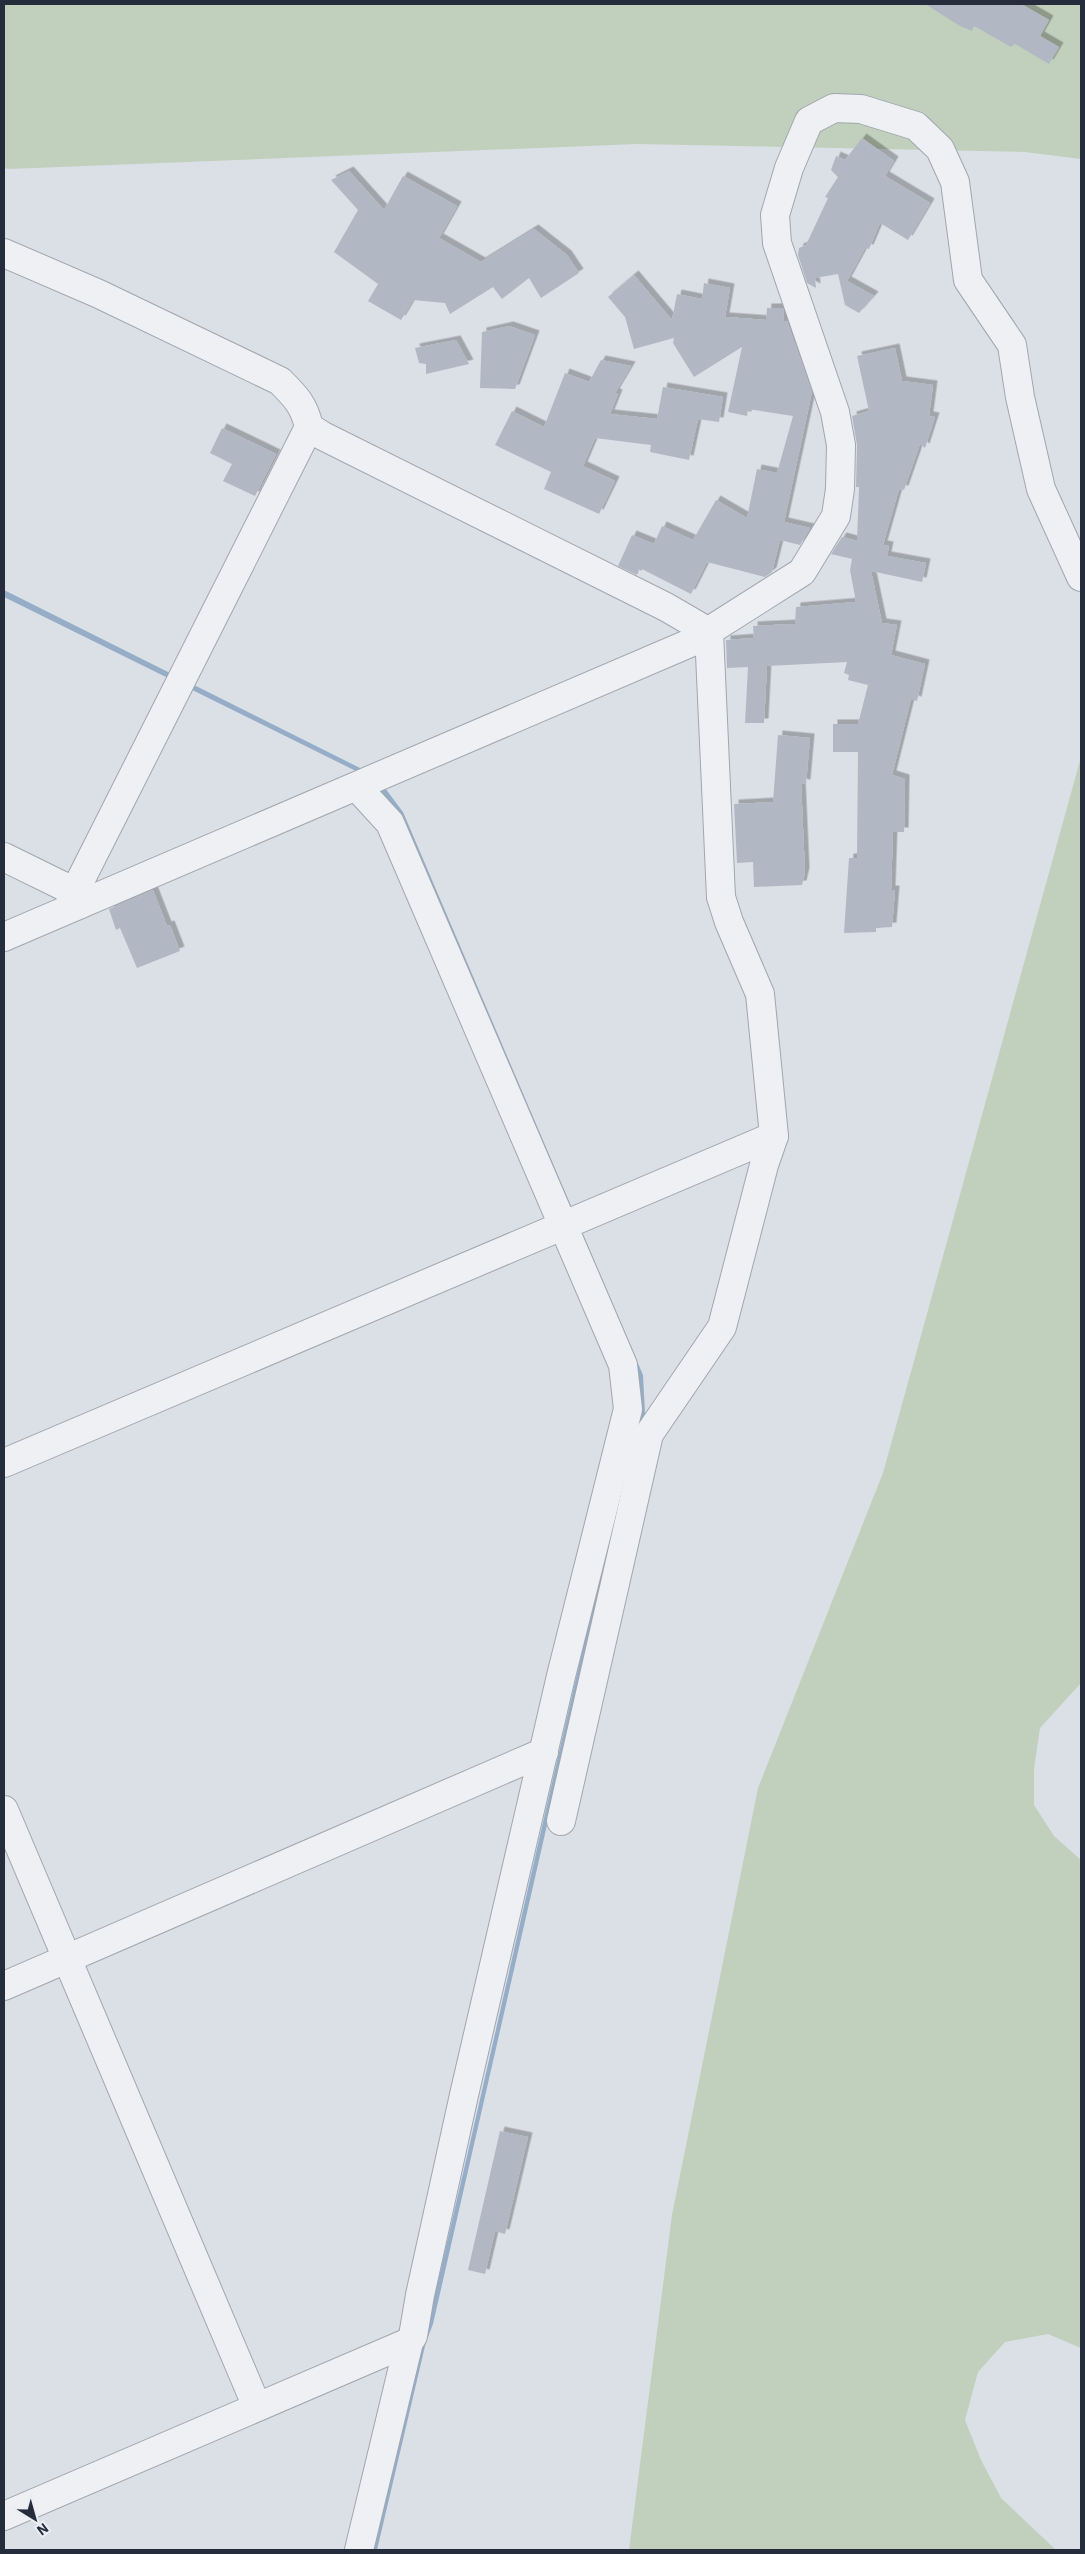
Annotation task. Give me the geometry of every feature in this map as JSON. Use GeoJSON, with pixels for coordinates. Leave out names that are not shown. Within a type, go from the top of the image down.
{"type":"FeatureCollection","features":[{"type":"Feature","properties":{"kind":"street"},"geometry":{"type":"LineString","coordinates":[[4,937],[681,647],[709,632],[802,572],[836,516],[840,489],[841,445],[836,412],[777,243],[776,215],[789,168],[809,121],[834,108],[861,109],[916,126],[940,149],[955,182],[968,280],[1012,344],[1020,397],[1041,489],[1081,577]]}},
{"type":"Feature","properties":{"kind":"street"},"geometry":{"type":"LineString","coordinates":[[4,253],[99,294],[280,382],[294,395],[305,410],[309,427],[78,885],[80,904]]}},
{"type":"Feature","properties":{"kind":"street"},"geometry":{"type":"LineString","coordinates":[[309,427],[332,441],[666,607],[709,632]]}},
{"type":"Feature","properties":{"kind":"street"},"geometry":{"type":"LineString","coordinates":[[561,1821],[649,1434],[722,1327],[764,1165],[774,1136],[760,994],[721,897],[709,632]]}},
{"type":"Feature","properties":{"kind":"street"},"geometry":{"type":"LineString","coordinates":[[357,787],[390,823],[623,1365],[628,1409],[563,1667],[464,2095],[420,2295],[413,2336],[409,2342],[359,2550]]}},
{"type":"Feature","properties":{"kind":"street"},"geometry":{"type":"LineString","coordinates":[[4,857],[65,887],[80,904]]}},
{"type":"Feature","properties":{"kind":"street"},"geometry":{"type":"LineString","coordinates":[[4,1463],[774,1136]]}},
{"type":"Feature","properties":{"kind":"street"},"geometry":{"type":"LineString","coordinates":[[4,1986],[544,1752]]}},
{"type":"Feature","properties":{"kind":"street"},"geometry":{"type":"LineString","coordinates":[[4,1810],[257,2408]]}},
{"type":"Feature","properties":{"kind":"street"},"geometry":{"type":"LineString","coordinates":[[4,2516],[409,2342]]}},
{"type":"Feature","properties":{"kind":"green space"},"geometry":{"type":"Polygon","coordinates":[[[4,4],[1081,4],[1081,159],[1025,152],[637,144],[9,169],[4,168],[4,4]]]}},
{"type":"Feature","properties":{"kind":"green space"},"geometry":{"type":"Polygon","coordinates":[[[1081,757],[1081,1683],[1040,1728],[1034,1769],[1034,1805],[1054,1836],[1081,1860],[1081,2348],[1048,2334],[1005,2342],[978,2372],[965,2420],[981,2460],[1001,2498],[1056,2550],[629,2550],[672,2215],[758,1788],[883,1473],[1081,757]]]}},
{"type":"Feature","properties":{"kind":"water"},"geometry":{"type":"Polygon","coordinates":[[[4,590],[366,771],[385,788],[403,812],[643,1375],[645,1413],[587,1650],[433,2324],[426,2342],[377,2550],[373,2550],[441,2268],[637,1419],[641,1398],[638,1374],[560,1188],[358,772],[4,597],[4,590]]]}},
{"type":"Feature","properties":{"kind":"building"},"geometry":{"type":"Polygon","coordinates":[[[925,4],[1021,4],[1049,20],[1040,36],[1059,47],[1049,64],[1015,44],[1011,47],[974,26],[972,31],[960,26],[925,4]]]}},
{"type":"Feature","properties":{"kind":"building"},"geometry":{"type":"Polygon","coordinates":[[[862,138],[894,161],[885,176],[930,203],[908,240],[880,223],[869,249],[865,248],[847,281],[874,296],[859,313],[845,305],[838,274],[815,278],[816,288],[807,283],[798,255],[799,248],[806,245],[828,198],[825,197],[838,177],[831,170],[836,156],[845,160],[862,138]]]}},
{"type":"Feature","properties":{"kind":"building"},"geometry":{"type":"Polygon","coordinates":[[[349,171],[384,210],[403,176],[457,206],[439,238],[481,262],[534,229],[567,255],[579,273],[541,298],[529,278],[502,299],[493,287],[450,314],[445,303],[413,300],[401,320],[368,301],[378,284],[334,252],[358,210],[331,180],[349,171]]]}},
{"type":"Feature","properties":{"kind":"building"},"geometry":{"type":"Polygon","coordinates":[[[634,275],[672,320],[677,294],[702,299],[704,283],[730,288],[725,317],[766,320],[767,308],[783,308],[784,321],[787,321],[812,392],[784,522],[810,528],[800,545],[780,540],[772,572],[765,577],[707,562],[691,594],[640,568],[637,575],[618,566],[632,535],[654,544],[662,526],[693,540],[716,500],[747,518],[757,469],[777,473],[793,416],[748,409],[747,416],[728,412],[742,347],[694,377],[673,343],[674,338],[634,349],[625,317],[608,297],[634,275]]]}},
{"type":"Feature","properties":{"kind":"building"},"geometry":{"type":"Polygon","coordinates":[[[509,326],[535,335],[515,389],[480,388],[482,332],[509,326]]]}},
{"type":"Feature","properties":{"kind":"building"},"geometry":{"type":"Polygon","coordinates":[[[456,340],[469,364],[426,374],[426,364],[419,363],[415,348],[456,340]]]}},
{"type":"Feature","properties":{"kind":"building"},"geometry":{"type":"Polygon","coordinates":[[[895,348],[902,381],[933,385],[929,416],[935,417],[925,448],[920,444],[904,490],[899,489],[883,545],[889,546],[887,556],[926,563],[922,582],[871,571],[882,623],[897,625],[891,655],[925,664],[917,701],[911,699],[892,775],[905,779],[904,832],[893,832],[891,890],[895,890],[892,927],[876,928],[876,932],[844,933],[849,858],[857,858],[858,752],[833,752],[833,724],[858,724],[868,685],[848,680],[849,675],[844,673],[847,662],[767,666],[764,723],[745,723],[748,667],[727,668],[726,640],[754,638],[753,626],[795,624],[796,607],[856,602],[850,570],[852,559],[831,554],[842,537],[857,541],[859,487],[856,487],[857,445],[852,416],[869,411],[857,356],[895,348]]]}},
{"type":"Feature","properties":{"kind":"building"},"geometry":{"type":"Polygon","coordinates":[[[601,360],[631,366],[615,393],[618,394],[610,414],[657,419],[663,387],[723,397],[719,422],[698,419],[689,460],[650,452],[651,445],[595,438],[583,466],[615,481],[599,514],[544,489],[551,472],[495,445],[512,411],[544,427],[565,373],[589,382],[601,360]]]}},
{"type":"Feature","properties":{"kind":"building"},"geometry":{"type":"Polygon","coordinates":[[[222,428],[276,454],[255,496],[223,481],[232,464],[210,453],[222,428]]]}},
{"type":"Feature","properties":{"kind":"building"},"geometry":{"type":"Polygon","coordinates":[[[778,735],[810,738],[806,784],[801,783],[805,872],[802,885],[754,887],[753,862],[737,863],[734,804],[773,802],[778,735]]]}},
{"type":"Feature","properties":{"kind":"building"},"geometry":{"type":"Polygon","coordinates":[[[153,890],[167,926],[170,925],[180,951],[137,968],[120,928],[116,930],[109,909],[153,890]]]}},
{"type":"Feature","properties":{"kind":"building"},"geometry":{"type":"Polygon","coordinates":[[[500,2131],[528,2137],[505,2234],[495,2231],[485,2274],[468,2270],[500,2131]]]}}]}
